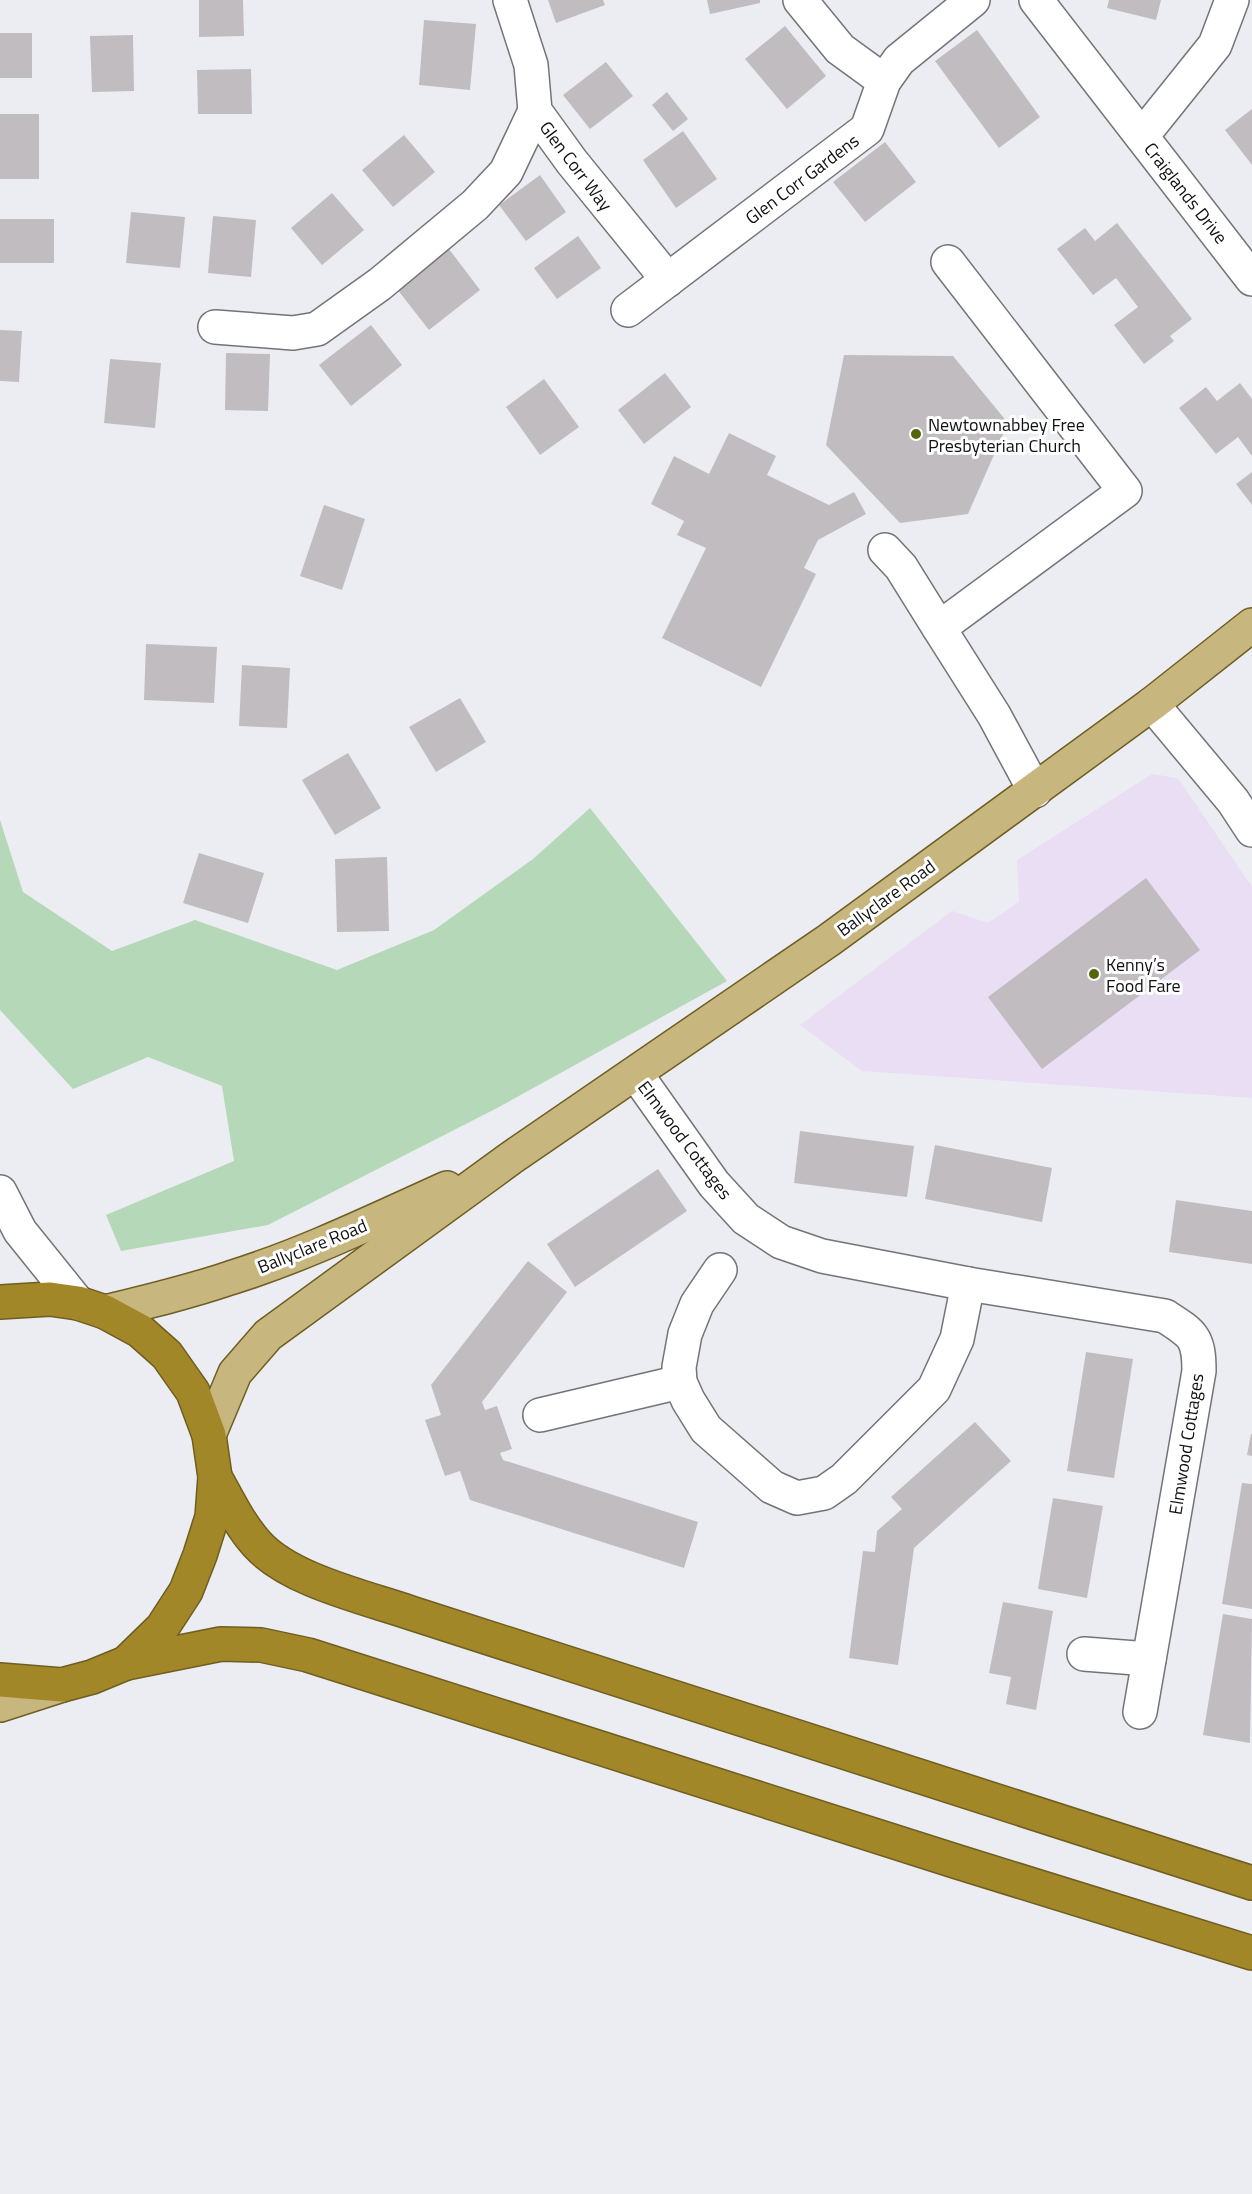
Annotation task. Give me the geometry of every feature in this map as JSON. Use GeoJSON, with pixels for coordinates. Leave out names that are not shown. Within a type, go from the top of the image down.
{"type":"FeatureCollection","features":[{"type":"Feature","properties":{"kind":"highway"},"geometry":{"type":"LineString","coordinates":[[0,1302],[50,1299],[92,1308],[140,1331],[167,1355],[193,1392],[209,1436],[216,1477],[212,1516],[200,1555],[186,1591],[162,1628],[126,1663]]}},
{"type":"Feature","properties":{"kind":"highway"},"geometry":{"type":"LineString","coordinates":[[216,1477],[244,1529],[271,1558],[300,1574],[422,1617],[1252,1883]]}},
{"type":"Feature","properties":{"kind":"highway"},"geometry":{"type":"LineString","coordinates":[[0,1680],[62,1684],[92,1677],[126,1663],[221,1644],[261,1645],[308,1655],[1252,1953]]}},
{"type":"Feature","properties":{"kind":"main road","name":"Ballyclare Road"},"geometry":{"type":"LineString","coordinates":[[209,1436],[235,1373],[268,1335],[511,1158],[828,940],[1035,791],[1252,626]]}},
{"type":"Feature","properties":{"kind":"main road","name":"Ballyclare Road"},"geometry":{"type":"LineString","coordinates":[[92,1308],[171,1296],[232,1278],[345,1234],[511,1158]]}},
{"type":"Feature","properties":{"kind":"main road"},"geometry":{"type":"LineString","coordinates":[[0,1705],[62,1684]]}},
{"type":"Feature","properties":{"kind":"street","name":"Glen Corr Way"},"geometry":{"type":"LineString","coordinates":[[510,0],[531,65],[535,111],[586,180],[668,280]]}},
{"type":"Feature","properties":{"kind":"street"},"geometry":{"type":"LineString","coordinates":[[800,0],[840,49],[884,81]]}},
{"type":"Feature","properties":{"kind":"street","name":"Glen Corr Gardens"},"geometry":{"type":"LineString","coordinates":[[628,310],[867,129],[884,81],[899,60],[974,0]]}},
{"type":"Feature","properties":{"kind":"street","name":"Craiglands Drive"},"geometry":{"type":"LineString","coordinates":[[1036,0],[1252,279]]}},
{"type":"Feature","properties":{"kind":"street"},"geometry":{"type":"LineString","coordinates":[[1142,136],[1215,45],[1232,0]]}},
{"type":"Feature","properties":{"kind":"street"},"geometry":{"type":"LineString","coordinates":[[215,327],[293,333],[317,329],[380,284],[475,205],[506,172],[535,111]]}},
{"type":"Feature","properties":{"kind":"street"},"geometry":{"type":"LineString","coordinates":[[939,628],[1125,491],[948,262]]}},
{"type":"Feature","properties":{"kind":"street"},"geometry":{"type":"LineString","coordinates":[[885,550],[901,567],[994,715],[1035,791]]}},
{"type":"Feature","properties":{"kind":"street"},"geometry":{"type":"LineString","coordinates":[[1152,704],[1233,801],[1252,830]]}},
{"type":"Feature","properties":{"kind":"street","name":"Elmwood Cottages"},"geometry":{"type":"LineString","coordinates":[[636,1074],[714,1184],[746,1219],[781,1242],[822,1256],[968,1284],[1165,1316],[1188,1331],[1199,1348],[1199,1371],[1140,1712]]}},
{"type":"Feature","properties":{"kind":"street"},"geometry":{"type":"LineString","coordinates":[[0,1192],[20,1231],[92,1308]]}},
{"type":"Feature","properties":{"kind":"street"},"geometry":{"type":"LineString","coordinates":[[720,1270],[697,1304],[685,1334],[678,1367],[680,1382],[706,1429],[772,1487],[797,1498],[824,1493],[844,1479],[934,1389],[957,1339],[968,1284]]}},
{"type":"Feature","properties":{"kind":"street"},"geometry":{"type":"LineString","coordinates":[[540,1415],[680,1382]]}},
{"type":"Feature","properties":{"kind":"street"},"geometry":{"type":"LineString","coordinates":[[1084,1654],[1149,1659]]}},
{"type":"Feature","properties":{"kind":"shaded area"},"geometry":{"type":"Polygon","coordinates":[[[1152,774],[1178,778],[1252,887],[1252,1098],[862,1071],[800,1025],[952,911],[988,923],[1019,902],[1017,860],[1152,774]]]}},
{"type":"Feature","properties":{"kind":"green space"},"geometry":{"type":"Polygon","coordinates":[[[590,808],[727,981],[499,1107],[268,1225],[121,1251],[106,1215],[234,1161],[222,1086],[148,1057],[73,1089],[0,1010],[0,820],[23,892],[112,951],[195,920],[337,970],[434,930],[533,859],[590,808]]]}},
{"type":"Feature","properties":{"kind":"building"},"geometry":{"type":"Polygon","coordinates":[[[199,0],[243,0],[244,36],[199,37],[199,0]]]}},
{"type":"Feature","properties":{"kind":"building"},"geometry":{"type":"Polygon","coordinates":[[[548,0],[603,0],[605,5],[556,23],[548,0]]]}},
{"type":"Feature","properties":{"kind":"building"},"geometry":{"type":"Polygon","coordinates":[[[707,0],[760,0],[760,3],[710,14],[707,0]]]}},
{"type":"Feature","properties":{"kind":"building"},"geometry":{"type":"Polygon","coordinates":[[[1109,0],[1161,0],[1156,20],[1107,8],[1109,0]]]}},
{"type":"Feature","properties":{"kind":"building"},"geometry":{"type":"Polygon","coordinates":[[[424,20],[476,24],[470,90],[419,85],[424,20]]]}},
{"type":"Feature","properties":{"kind":"building"},"geometry":{"type":"Polygon","coordinates":[[[785,26],[826,76],[787,109],[745,59],[785,26]]]}},
{"type":"Feature","properties":{"kind":"building"},"geometry":{"type":"Polygon","coordinates":[[[977,30],[1040,117],[999,148],[935,61],[977,30]]]}},
{"type":"Feature","properties":{"kind":"building"},"geometry":{"type":"Polygon","coordinates":[[[0,33],[32,33],[32,78],[0,78],[0,33]]]}},
{"type":"Feature","properties":{"kind":"building"},"geometry":{"type":"Polygon","coordinates":[[[133,35],[134,91],[92,92],[90,36],[133,35]]]}},
{"type":"Feature","properties":{"kind":"building"},"geometry":{"type":"Polygon","coordinates":[[[606,62],[633,96],[590,129],[563,95],[606,62]]]}},
{"type":"Feature","properties":{"kind":"building"},"geometry":{"type":"Polygon","coordinates":[[[251,69],[252,114],[198,114],[197,70],[251,69]]]}},
{"type":"Feature","properties":{"kind":"building"},"geometry":{"type":"Polygon","coordinates":[[[667,92],[688,119],[673,131],[652,105],[667,92]]]}},
{"type":"Feature","properties":{"kind":"building"},"geometry":{"type":"Polygon","coordinates":[[[1252,109],[1252,165],[1225,130],[1252,109]]]}},
{"type":"Feature","properties":{"kind":"building"},"geometry":{"type":"Polygon","coordinates":[[[0,114],[39,114],[39,179],[0,179],[0,114]]]}},
{"type":"Feature","properties":{"kind":"building"},"geometry":{"type":"Polygon","coordinates":[[[683,131],[717,179],[676,208],[643,160],[683,131]]]}},
{"type":"Feature","properties":{"kind":"building"},"geometry":{"type":"Polygon","coordinates":[[[404,135],[435,172],[393,207],[362,170],[404,135]]]}},
{"type":"Feature","properties":{"kind":"building"},"geometry":{"type":"Polygon","coordinates":[[[885,142],[916,182],[865,222],[833,182],[885,142]]]}},
{"type":"Feature","properties":{"kind":"building"},"geometry":{"type":"Polygon","coordinates":[[[540,175],[566,212],[526,241],[499,205],[540,175]]]}},
{"type":"Feature","properties":{"kind":"building"},"geometry":{"type":"Polygon","coordinates":[[[332,193],[364,230],[322,265],[291,228],[332,193]]]}},
{"type":"Feature","properties":{"kind":"building"},"geometry":{"type":"Polygon","coordinates":[[[131,212],[185,217],[180,268],[126,263],[131,212]]]}},
{"type":"Feature","properties":{"kind":"building"},"geometry":{"type":"Polygon","coordinates":[[[213,216],[256,220],[251,277],[208,273],[213,216]]]}},
{"type":"Feature","properties":{"kind":"building"},"geometry":{"type":"Polygon","coordinates":[[[0,219],[54,219],[54,263],[0,263],[0,219]]]}},
{"type":"Feature","properties":{"kind":"building"},"geometry":{"type":"Polygon","coordinates":[[[1117,223],[1192,319],[1170,336],[1174,341],[1144,364],[1114,325],[1138,307],[1116,278],[1093,295],[1057,249],[1085,228],[1095,241],[1117,223]]]}},
{"type":"Feature","properties":{"kind":"building"},"geometry":{"type":"Polygon","coordinates":[[[578,236],[601,268],[557,299],[534,268],[578,236]]]}},
{"type":"Feature","properties":{"kind":"building"},"geometry":{"type":"Polygon","coordinates":[[[449,249],[480,290],[429,330],[397,289],[449,249]]]}},
{"type":"Feature","properties":{"kind":"building"},"geometry":{"type":"Polygon","coordinates":[[[371,325],[402,365],[351,406],[319,365],[371,325]]]}},
{"type":"Feature","properties":{"kind":"building"},"geometry":{"type":"Polygon","coordinates":[[[0,330],[22,331],[19,382],[0,381],[0,330]]]}},
{"type":"Feature","properties":{"kind":"building"},"geometry":{"type":"Polygon","coordinates":[[[226,353],[270,354],[268,411],[225,410],[226,353]]]}},
{"type":"Feature","properties":{"kind":"building","name":"Newtownabbey Free Presbyterian Church"},"geometry":{"type":"Polygon","coordinates":[[[844,355],[953,356],[1008,423],[968,514],[900,523],[826,445],[844,355]]]}},
{"type":"Feature","properties":{"kind":"building"},"geometry":{"type":"Polygon","coordinates":[[[110,359],[161,363],[155,428],[104,423],[110,359]]]}},
{"type":"Feature","properties":{"kind":"building"},"geometry":{"type":"Polygon","coordinates":[[[665,373],[691,407],[644,444],[618,410],[665,373]]]}},
{"type":"Feature","properties":{"kind":"building"},"geometry":{"type":"Polygon","coordinates":[[[544,379],[579,427],[540,455],[506,407],[544,379]]]}},
{"type":"Feature","properties":{"kind":"building"},"geometry":{"type":"Polygon","coordinates":[[[1240,383],[1252,399],[1252,456],[1238,437],[1216,454],[1179,408],[1206,387],[1217,401],[1240,383]]]}},
{"type":"Feature","properties":{"kind":"building"},"geometry":{"type":"Polygon","coordinates":[[[729,433],[776,456],[767,475],[829,505],[854,492],[866,514],[818,540],[804,568],[816,574],[761,687],[662,638],[706,548],[677,535],[684,521],[651,504],[674,456],[709,474],[729,433]]]}},
{"type":"Feature","properties":{"kind":"building"},"geometry":{"type":"Polygon","coordinates":[[[1252,472],[1252,505],[1236,484],[1252,472]]]}},
{"type":"Feature","properties":{"kind":"building"},"geometry":{"type":"Polygon","coordinates":[[[324,505],[365,519],[342,590],[300,576],[324,505]]]}},
{"type":"Feature","properties":{"kind":"building"},"geometry":{"type":"Polygon","coordinates":[[[146,644],[217,647],[214,703],[144,700],[146,644]]]}},
{"type":"Feature","properties":{"kind":"building"},"geometry":{"type":"Polygon","coordinates":[[[242,665],[290,668],[287,728],[239,726],[242,665]]]}},
{"type":"Feature","properties":{"kind":"building"},"geometry":{"type":"Polygon","coordinates":[[[460,698],[486,742],[436,772],[409,727],[460,698]]]}},
{"type":"Feature","properties":{"kind":"building"},"geometry":{"type":"Polygon","coordinates":[[[348,753],[381,808],[335,835],[302,780],[348,753]]]}},
{"type":"Feature","properties":{"kind":"building"},"geometry":{"type":"Polygon","coordinates":[[[199,853],[264,873],[248,923],[183,903],[199,853]]]}},
{"type":"Feature","properties":{"kind":"building"},"geometry":{"type":"Polygon","coordinates":[[[387,857],[389,931],[337,932],[335,859],[387,857]]]}},
{"type":"Feature","properties":{"kind":"building","name":"Kenny’s Food Fare"},"geometry":{"type":"Polygon","coordinates":[[[1146,878],[1200,950],[1042,1069],[988,997],[1146,878]]]}},
{"type":"Feature","properties":{"kind":"building"},"geometry":{"type":"Polygon","coordinates":[[[800,1131],[914,1146],[907,1197],[794,1183],[800,1131]]]}},
{"type":"Feature","properties":{"kind":"building"},"geometry":{"type":"Polygon","coordinates":[[[935,1145],[1052,1168],[1042,1222],[925,1199],[935,1145]]]}},
{"type":"Feature","properties":{"kind":"building"},"geometry":{"type":"Polygon","coordinates":[[[658,1169],[687,1211],[575,1287],[547,1244],[658,1169]]]}},
{"type":"Feature","properties":{"kind":"building"},"geometry":{"type":"Polygon","coordinates":[[[1176,1200],[1252,1211],[1252,1264],[1169,1252],[1176,1200]]]}},
{"type":"Feature","properties":{"kind":"building"},"geometry":{"type":"Polygon","coordinates":[[[528,1261],[567,1292],[482,1402],[485,1410],[497,1406],[512,1449],[500,1453],[503,1460],[698,1522],[684,1568],[470,1500],[460,1471],[445,1476],[425,1420],[441,1415],[431,1385],[528,1261]]]}},
{"type":"Feature","properties":{"kind":"building"},"geometry":{"type":"Polygon","coordinates":[[[1086,1352],[1133,1359],[1114,1478],[1067,1471],[1086,1352]]]}},
{"type":"Feature","properties":{"kind":"building"},"geometry":{"type":"Polygon","coordinates":[[[975,1422],[1011,1461],[914,1548],[898,1665],[849,1658],[863,1551],[875,1552],[877,1531],[902,1509],[891,1497],[975,1422]]]}},
{"type":"Feature","properties":{"kind":"building"},"geometry":{"type":"Polygon","coordinates":[[[1252,1434],[1252,1456],[1247,1455],[1252,1434]]]}},
{"type":"Feature","properties":{"kind":"building"},"geometry":{"type":"Polygon","coordinates":[[[1242,1483],[1252,1484],[1252,1609],[1222,1604],[1242,1483]]]}},
{"type":"Feature","properties":{"kind":"building"},"geometry":{"type":"Polygon","coordinates":[[[1053,1498],[1103,1506],[1087,1598],[1038,1589],[1053,1498]]]}},
{"type":"Feature","properties":{"kind":"building"},"geometry":{"type":"Polygon","coordinates":[[[1003,1602],[1053,1611],[1036,1710],[1006,1704],[1011,1677],[989,1673],[1003,1602]]]}},
{"type":"Feature","properties":{"kind":"building"},"geometry":{"type":"Polygon","coordinates":[[[1223,1614],[1252,1619],[1250,1743],[1203,1735],[1223,1614]]]}},
{"type":"Feature","properties":{"kind":"place","name":"Newtownabbey Free Presbyterian Church"},"geometry":{"type":"Point","coordinates":[916,434]}},
{"type":"Feature","properties":{"kind":"place","name":"Kenny’s Food Fare"},"geometry":{"type":"Point","coordinates":[1094,974]}}]}
